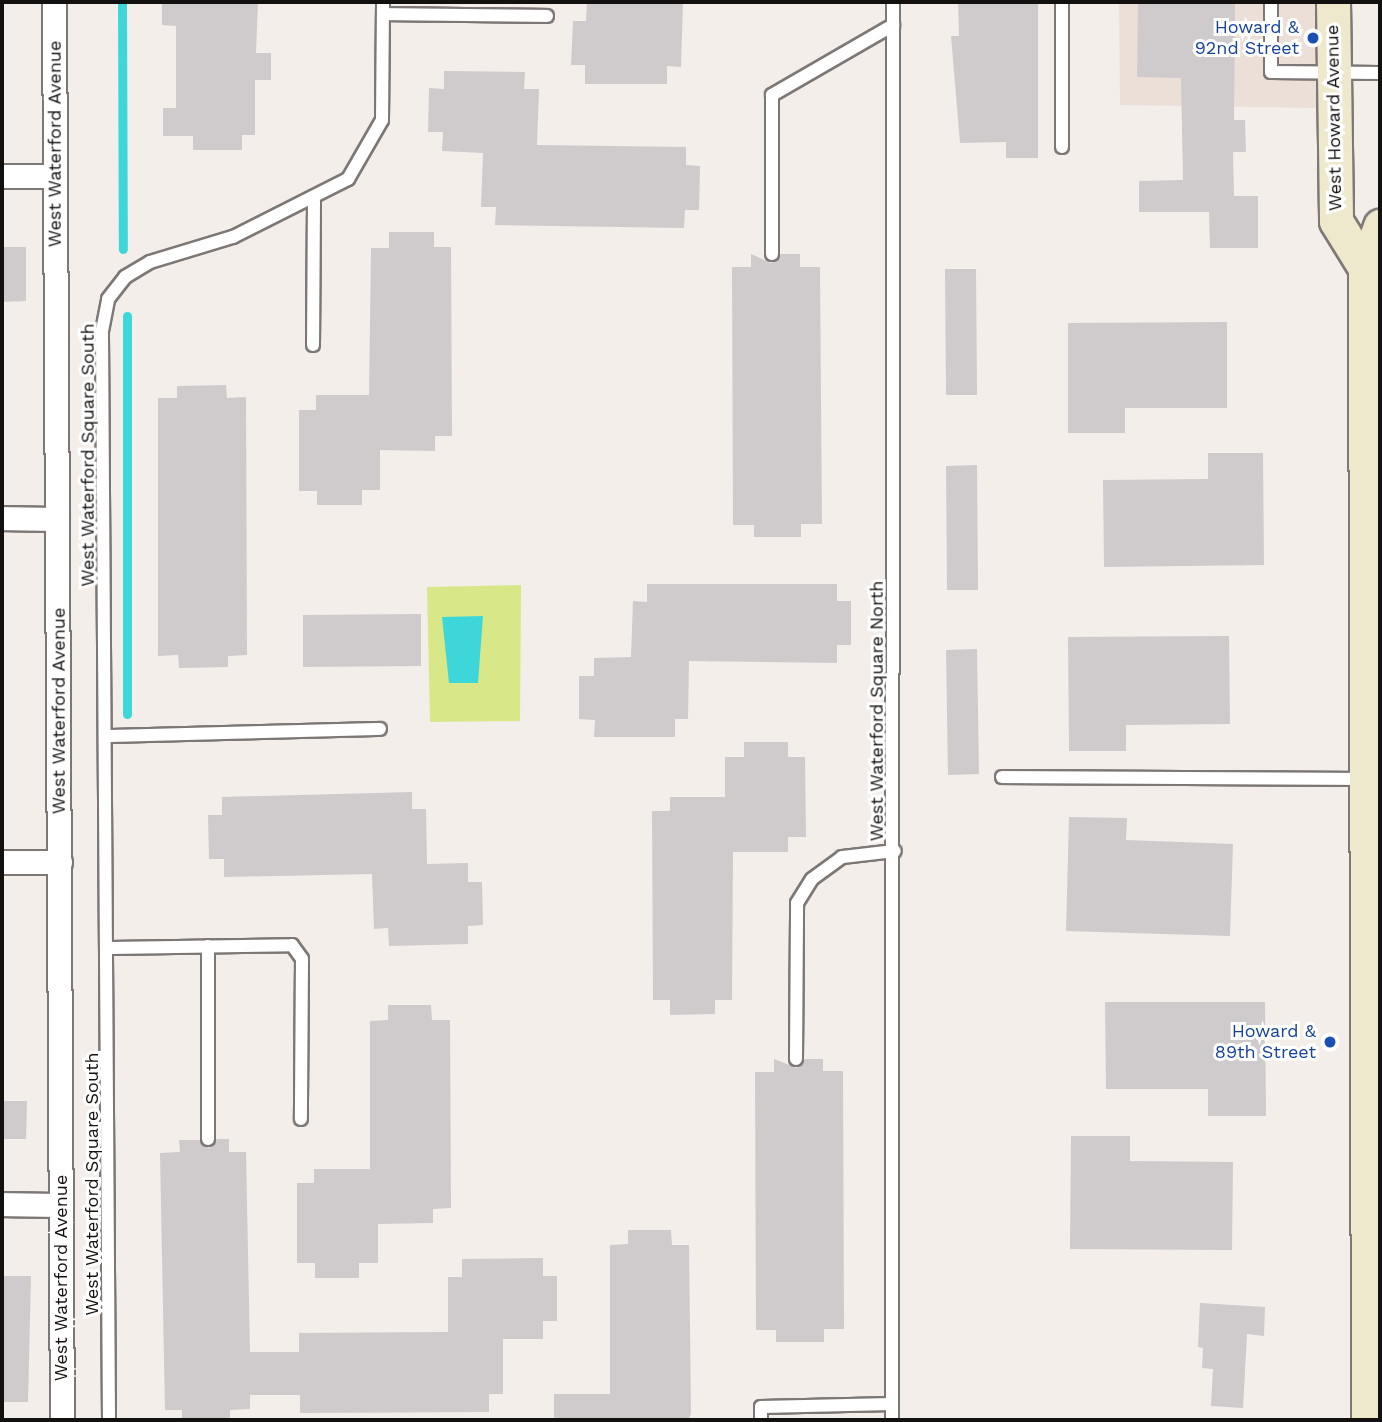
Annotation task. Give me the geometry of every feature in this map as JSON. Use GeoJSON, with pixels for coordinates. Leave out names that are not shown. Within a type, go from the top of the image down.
{"type":"FeatureCollection","features":[{"type":"Feature","properties":{"kind":"street","name":"West Waterford Avenue"},"geometry":{"type":"LineString","coordinates":[[54,2],[62,1420]]}},
{"type":"Feature","properties":{"kind":"street","name":"West Howard Avenue"},"geometry":{"type":"LineString","coordinates":[[1333,2],[1336,221],[1365,268]]}},
{"type":"Feature","properties":{"kind":"street"},"geometry":{"type":"LineString","coordinates":[[2,176],[55,176]]}},
{"type":"Feature","properties":{"kind":"street"},"geometry":{"type":"LineString","coordinates":[[1368,1420],[1374,1388],[1374,1135],[1364,779],[1365,268],[1380,226]]}},
{"type":"Feature","properties":{"kind":"street"},"geometry":{"type":"LineString","coordinates":[[2,518],[57,519]]}},
{"type":"Feature","properties":{"kind":"street"},"geometry":{"type":"LineString","coordinates":[[2,862],[60,862]]}},
{"type":"Feature","properties":{"kind":"street"},"geometry":{"type":"LineString","coordinates":[[2,1204],[61,1205]]}},
{"type":"Feature","properties":{"kind":"lane","name":"West Waterford Square North"},"geometry":{"type":"LineString","coordinates":[[892,1420],[895,851],[893,2]]}},
{"type":"Feature","properties":{"kind":"lane"},"geometry":{"type":"LineString","coordinates":[[1062,2],[1062,147]]}},
{"type":"Feature","properties":{"kind":"lane"},"geometry":{"type":"LineString","coordinates":[[1271,2],[1270,72],[1380,73]]}},
{"type":"Feature","properties":{"kind":"lane"},"geometry":{"type":"LineString","coordinates":[[383,8],[547,16]]}},
{"type":"Feature","properties":{"kind":"lane","name":"West Waterford Square South"},"geometry":{"type":"LineString","coordinates":[[109,1420],[110,948],[102,331],[108,299],[125,277],[150,262],[233,237],[314,201],[348,178],[382,120],[383,8]]}},
{"type":"Feature","properties":{"kind":"lane"},"geometry":{"type":"LineString","coordinates":[[772,254],[772,95],[893,25]]}},
{"type":"Feature","properties":{"kind":"lane"},"geometry":{"type":"LineString","coordinates":[[313,345],[314,201]]}},
{"type":"Feature","properties":{"kind":"lane"},"geometry":{"type":"LineString","coordinates":[[107,736],[380,729]]}},
{"type":"Feature","properties":{"kind":"lane"},"geometry":{"type":"LineString","coordinates":[[1002,777],[1364,779]]}},
{"type":"Feature","properties":{"kind":"lane"},"geometry":{"type":"LineString","coordinates":[[796,1059],[797,903],[812,879],[842,857],[895,851]]}},
{"type":"Feature","properties":{"kind":"lane"},"geometry":{"type":"LineString","coordinates":[[110,948],[292,945],[302,960],[302,1119]]}},
{"type":"Feature","properties":{"kind":"lane"},"geometry":{"type":"LineString","coordinates":[[208,946],[208,1139]]}},
{"type":"Feature","properties":{"kind":"lane"},"geometry":{"type":"LineString","coordinates":[[761,1420],[761,1406],[892,1404]]}},
{"type":"Feature","properties":{"kind":"shaded area"},"geometry":{"type":"Polygon","coordinates":[[[1119,2],[1318,2],[1318,108],[1120,105],[1119,2]]]}},
{"type":"Feature","properties":{"kind":"green space"},"geometry":{"type":"Polygon","coordinates":[[[521,585],[520,721],[430,722],[427,587],[521,585]]]}},
{"type":"Feature","properties":{"kind":"water"},"geometry":{"type":"Polygon","coordinates":[[[483,616],[478,683],[449,683],[442,617],[483,616]]]}},
{"type":"Feature","properties":{"kind":"building"},"geometry":{"type":"Polygon","coordinates":[[[162,2],[258,2],[256,53],[271,53],[271,80],[255,80],[255,135],[242,135],[242,150],[193,150],[193,136],[163,136],[163,108],[176,108],[176,26],[162,25],[162,2]]]}},
{"type":"Feature","properties":{"kind":"building"},"geometry":{"type":"Polygon","coordinates":[[[587,2],[683,2],[681,67],[667,66],[667,84],[585,84],[585,65],[571,65],[573,21],[586,21],[587,2]]]}},
{"type":"Feature","properties":{"kind":"building"},"geometry":{"type":"Polygon","coordinates":[[[958,2],[1038,2],[1038,158],[1006,158],[1006,142],[960,143],[951,36],[959,36],[958,2]]]}},
{"type":"Feature","properties":{"kind":"building"},"geometry":{"type":"Polygon","coordinates":[[[1138,2],[1235,2],[1234,120],[1245,120],[1246,152],[1233,152],[1234,196],[1258,196],[1258,248],[1210,248],[1209,212],[1139,212],[1139,181],[1183,180],[1181,78],[1137,77],[1138,2]]]}},
{"type":"Feature","properties":{"kind":"building"},"geometry":{"type":"Polygon","coordinates":[[[444,71],[525,72],[524,89],[539,89],[537,145],[686,147],[686,165],[700,166],[699,210],[685,210],[684,228],[495,225],[496,207],[481,207],[483,153],[442,151],[443,132],[428,132],[429,88],[444,89],[444,71]]]}},
{"type":"Feature","properties":{"kind":"building"},"geometry":{"type":"Polygon","coordinates":[[[389,232],[434,232],[434,247],[451,247],[452,436],[435,436],[435,451],[380,450],[380,490],[362,490],[362,505],[317,505],[317,491],[299,491],[299,410],[316,410],[316,395],[369,395],[371,248],[389,248],[389,232]]]}},
{"type":"Feature","properties":{"kind":"building"},"geometry":{"type":"Polygon","coordinates":[[[2,247],[26,247],[26,301],[2,302],[2,247]]]}},
{"type":"Feature","properties":{"kind":"building"},"geometry":{"type":"Polygon","coordinates":[[[751,254],[771,263],[781,254],[800,254],[800,267],[820,267],[822,524],[801,524],[801,537],[754,537],[754,525],[733,525],[732,267],[751,267],[751,254]]]}},
{"type":"Feature","properties":{"kind":"building"},"geometry":{"type":"Polygon","coordinates":[[[945,269],[976,269],[977,395],[946,395],[945,269]]]}},
{"type":"Feature","properties":{"kind":"building"},"geometry":{"type":"Polygon","coordinates":[[[1227,322],[1227,408],[1125,408],[1125,433],[1068,433],[1068,323],[1227,322]]]}},
{"type":"Feature","properties":{"kind":"building"},"geometry":{"type":"Polygon","coordinates":[[[226,385],[227,398],[246,397],[247,655],[228,656],[228,667],[179,668],[178,655],[158,656],[158,398],[177,398],[177,386],[226,385]]]}},
{"type":"Feature","properties":{"kind":"building"},"geometry":{"type":"Polygon","coordinates":[[[1208,453],[1263,453],[1264,565],[1104,567],[1103,480],[1208,479],[1208,453]]]}},
{"type":"Feature","properties":{"kind":"building"},"geometry":{"type":"Polygon","coordinates":[[[977,465],[978,590],[947,590],[946,466],[977,465]]]}},
{"type":"Feature","properties":{"kind":"building"},"geometry":{"type":"Polygon","coordinates":[[[647,584],[837,584],[837,601],[851,601],[851,645],[837,645],[837,663],[689,661],[688,719],[675,719],[675,737],[594,737],[595,720],[579,719],[579,676],[594,676],[594,658],[631,657],[633,601],[647,602],[647,584]]]}},
{"type":"Feature","properties":{"kind":"building"},"geometry":{"type":"Polygon","coordinates":[[[421,614],[421,666],[303,667],[303,615],[421,614]]]}},
{"type":"Feature","properties":{"kind":"building"},"geometry":{"type":"Polygon","coordinates":[[[1229,636],[1230,724],[1126,725],[1126,751],[1069,751],[1068,637],[1229,636]]]}},
{"type":"Feature","properties":{"kind":"building"},"geometry":{"type":"Polygon","coordinates":[[[977,649],[979,774],[948,775],[946,650],[977,649]]]}},
{"type":"Feature","properties":{"kind":"building"},"geometry":{"type":"Polygon","coordinates":[[[744,742],[788,742],[788,757],[805,757],[806,837],[788,837],[788,852],[733,852],[732,1000],[715,1000],[715,1014],[670,1015],[670,1000],[653,1000],[652,811],[670,811],[670,797],[725,797],[725,757],[744,757],[744,742]]]}},
{"type":"Feature","properties":{"kind":"building"},"geometry":{"type":"Polygon","coordinates":[[[412,792],[412,809],[426,809],[427,864],[468,863],[468,882],[482,882],[483,925],[468,926],[468,944],[389,946],[388,928],[374,929],[372,874],[224,877],[224,859],[209,859],[208,815],[222,815],[222,797],[412,792]]]}},
{"type":"Feature","properties":{"kind":"building"},"geometry":{"type":"Polygon","coordinates":[[[1069,817],[1127,818],[1126,840],[1233,844],[1230,936],[1066,931],[1069,817]]]}},
{"type":"Feature","properties":{"kind":"building"},"geometry":{"type":"Polygon","coordinates":[[[1105,1002],[1265,1002],[1266,1116],[1208,1116],[1208,1089],[1106,1089],[1105,1002]]]}},
{"type":"Feature","properties":{"kind":"building"},"geometry":{"type":"Polygon","coordinates":[[[388,1005],[431,1005],[432,1020],[450,1020],[451,1208],[433,1209],[433,1223],[378,1224],[378,1263],[359,1263],[359,1278],[315,1278],[315,1263],[297,1263],[297,1183],[314,1183],[314,1169],[370,1169],[370,1021],[388,1020],[388,1005]]]}},
{"type":"Feature","properties":{"kind":"building"},"geometry":{"type":"Polygon","coordinates":[[[774,1059],[797,1068],[805,1059],[823,1059],[823,1071],[843,1071],[844,1329],[824,1329],[824,1342],[776,1342],[776,1330],[756,1330],[755,1072],[774,1072],[774,1059]]]}},
{"type":"Feature","properties":{"kind":"building"},"geometry":{"type":"Polygon","coordinates":[[[2,1101],[27,1101],[26,1139],[2,1139],[2,1101]]]}},
{"type":"Feature","properties":{"kind":"building"},"geometry":{"type":"Polygon","coordinates":[[[1071,1136],[1130,1136],[1130,1161],[1233,1162],[1232,1250],[1070,1249],[1071,1136]]]}},
{"type":"Feature","properties":{"kind":"building"},"geometry":{"type":"Polygon","coordinates":[[[217,1139],[229,1139],[229,1152],[246,1152],[250,1352],[299,1352],[299,1333],[448,1332],[448,1277],[462,1277],[462,1259],[543,1258],[543,1276],[557,1276],[557,1321],[543,1321],[543,1339],[503,1339],[503,1394],[489,1394],[489,1412],[300,1413],[300,1395],[250,1395],[250,1409],[230,1410],[230,1420],[182,1420],[182,1410],[165,1410],[160,1153],[180,1152],[179,1140],[199,1140],[209,1148],[217,1139]]]}},
{"type":"Feature","properties":{"kind":"building"},"geometry":{"type":"Polygon","coordinates":[[[628,1230],[671,1230],[672,1245],[689,1245],[691,1414],[688,1420],[554,1420],[554,1394],[610,1394],[610,1245],[628,1244],[628,1230]]]}},
{"type":"Feature","properties":{"kind":"building"},"geometry":{"type":"Polygon","coordinates":[[[2,1276],[31,1276],[28,1402],[2,1402],[2,1276]]]}},
{"type":"Feature","properties":{"kind":"building"},"geometry":{"type":"Polygon","coordinates":[[[1200,1303],[1265,1307],[1264,1336],[1247,1334],[1243,1408],[1211,1406],[1213,1369],[1202,1368],[1203,1348],[1198,1347],[1200,1303]]]}},
{"type":"Feature","properties":{"kind":"waterway"},"geometry":{"type":"LineString","coordinates":[[122,2],[123,249]]}},
{"type":"Feature","properties":{"kind":"waterway"},"geometry":{"type":"LineString","coordinates":[[127,316],[127,714]]}},
{"type":"Feature","properties":{"kind":"place","name":"Howard & 92nd Street"},"geometry":{"type":"Point","coordinates":[1313,38]}},
{"type":"Feature","properties":{"kind":"place","name":"Howard & 89th Street"},"geometry":{"type":"Point","coordinates":[1330,1042]}}]}
